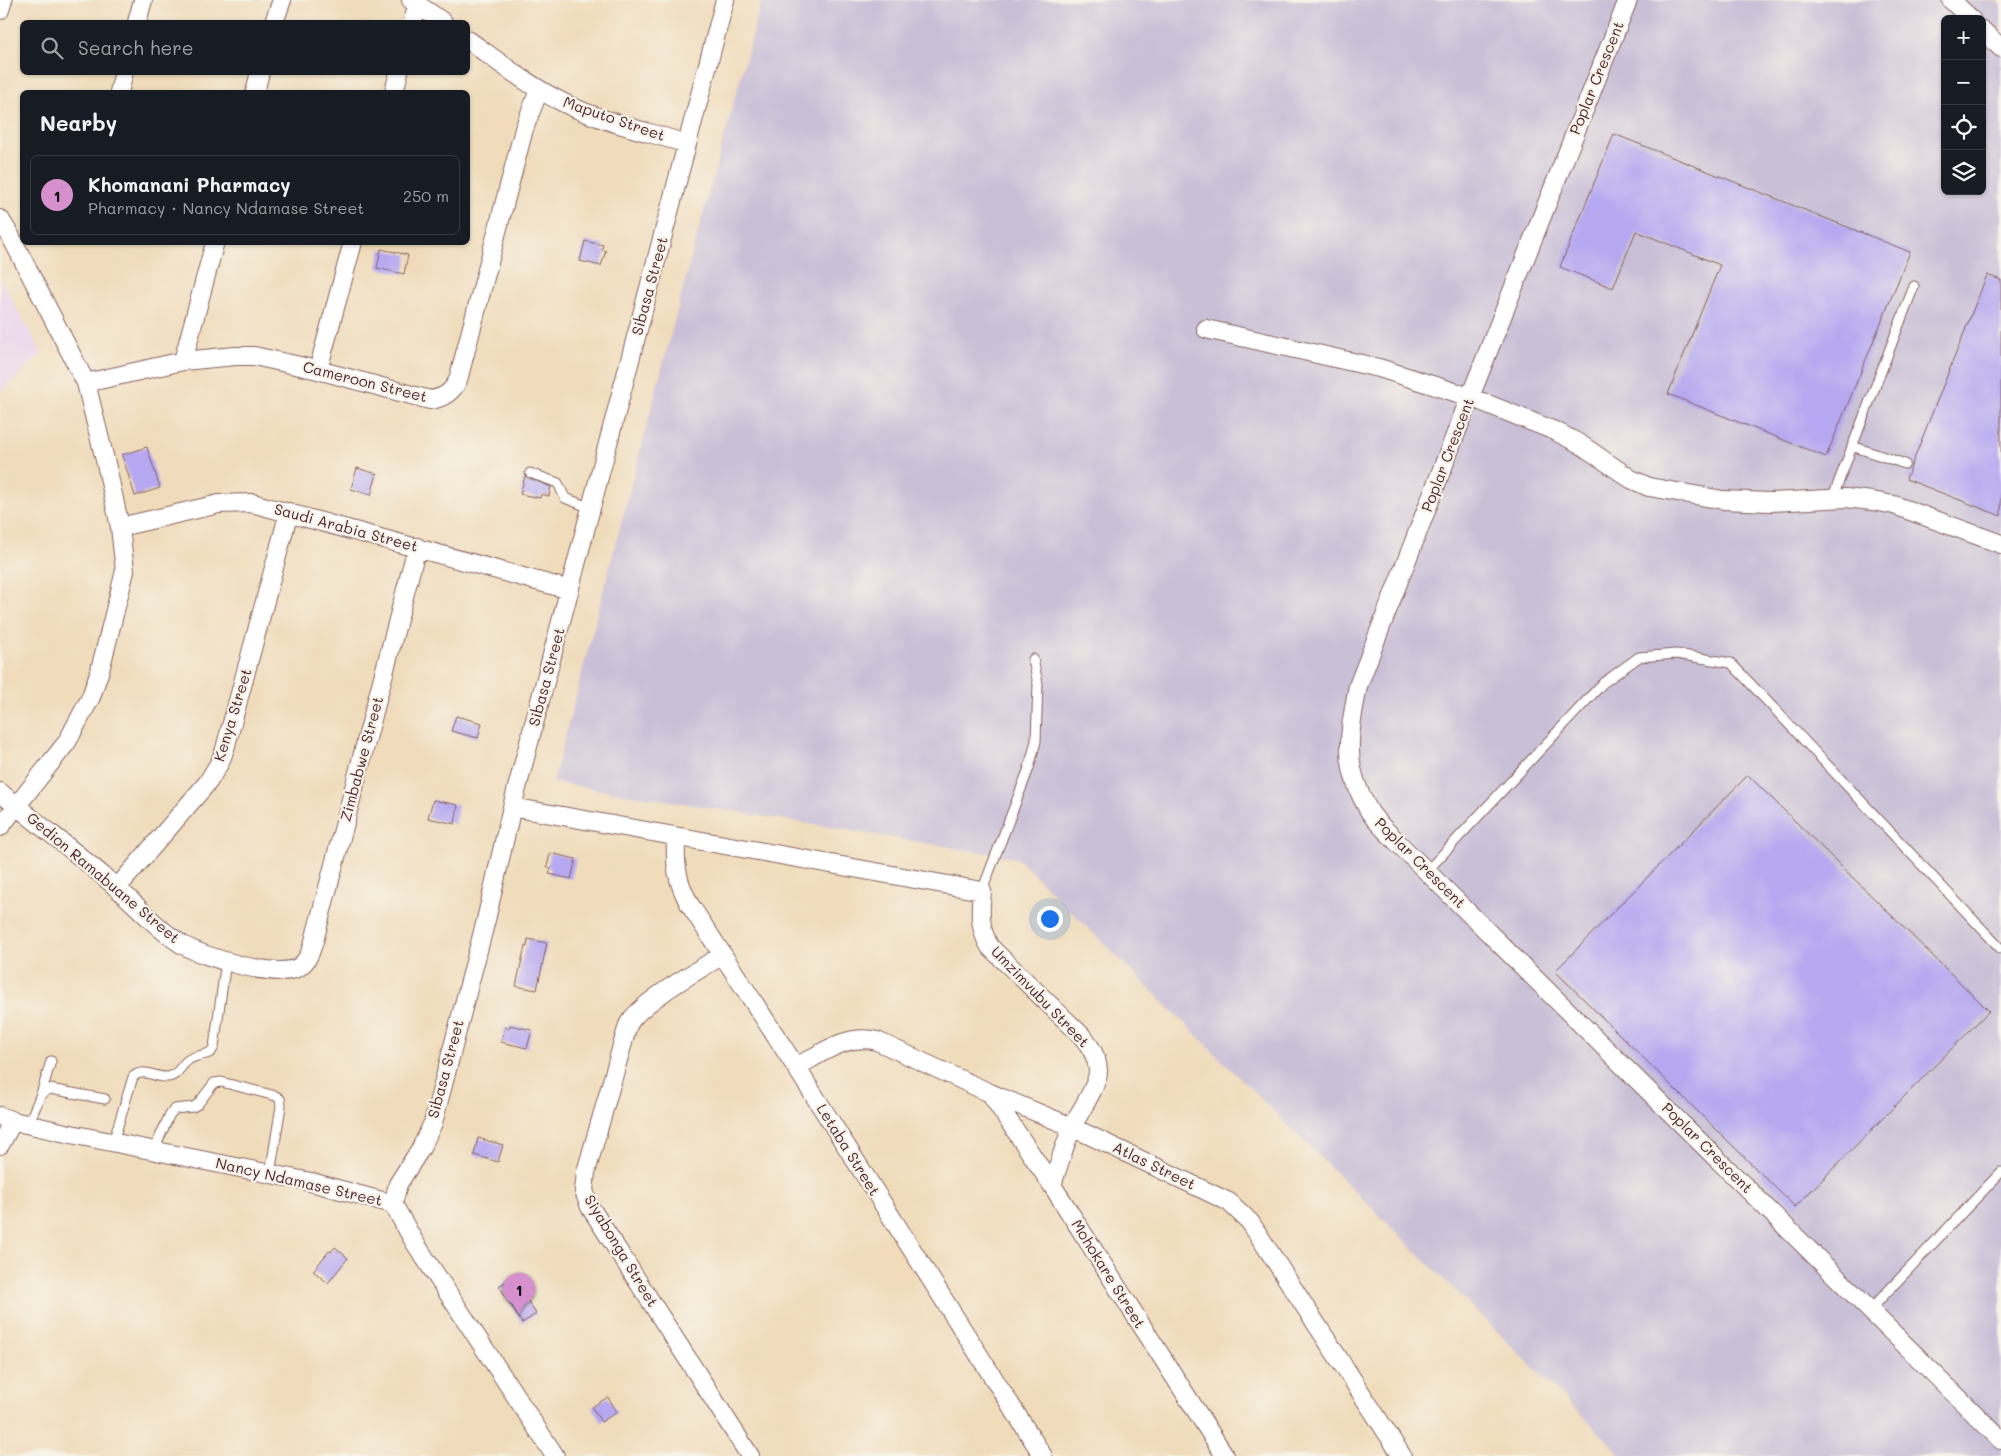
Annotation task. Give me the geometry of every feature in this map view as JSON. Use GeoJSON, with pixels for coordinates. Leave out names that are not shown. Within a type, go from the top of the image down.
{"type":"FeatureCollection","features":[{"type":"Feature","properties":{"kind":"street"},"geometry":{"type":"LineString","coordinates":[[0,10],[3,0]]}},
{"type":"Feature","properties":{"kind":"street"},"geometry":{"type":"LineString","coordinates":[[138,20],[143,0]]}},
{"type":"Feature","properties":{"kind":"street"},"geometry":{"type":"LineString","coordinates":[[275,20],[282,0]]}},
{"type":"Feature","properties":{"kind":"street","name":"Sibasa Street"},"geometry":{"type":"LineString","coordinates":[[393,1204],[398,1184],[421,1148],[433,1123],[486,920],[512,807],[725,0]]}},
{"type":"Feature","properties":{"kind":"street","name":"Poplar Crescent"},"geometry":{"type":"LineString","coordinates":[[1628,0],[1470,397],[1358,686],[1350,729],[1349,761],[1368,810],[1427,871],[2001,1440]]}},
{"type":"Feature","properties":{"kind":"street"},"geometry":{"type":"LineString","coordinates":[[1951,0],[1967,15]]}},
{"type":"Feature","properties":{"kind":"street"},"geometry":{"type":"LineString","coordinates":[[412,20],[414,2],[440,20]]}},
{"type":"Feature","properties":{"kind":"street"},"geometry":{"type":"LineString","coordinates":[[1986,34],[2001,48]]}},
{"type":"Feature","properties":{"kind":"street","name":"Maputo Street"},"geometry":{"type":"LineString","coordinates":[[470,41],[539,90],[588,113],[687,144]]}},
{"type":"Feature","properties":{"kind":"street"},"geometry":{"type":"LineString","coordinates":[[120,90],[123,75]]}},
{"type":"Feature","properties":{"kind":"street"},"geometry":{"type":"LineString","coordinates":[[256,90],[259,75]]}},
{"type":"Feature","properties":{"kind":"street"},"geometry":{"type":"LineString","coordinates":[[394,90],[398,75]]}},
{"type":"Feature","properties":{"kind":"street","name":"Cameroon Street"},"geometry":{"type":"LineString","coordinates":[[86,383],[183,360],[254,356],[318,370],[430,400],[440,399],[455,387],[524,129],[539,90]]}},
{"type":"Feature","properties":{"kind":"street"},"geometry":{"type":"LineString","coordinates":[[0,219],[16,232]]}},
{"type":"Feature","properties":{"kind":"street"},"geometry":{"type":"LineString","coordinates":[[0,827],[18,807],[67,742],[91,697],[100,670],[125,571],[120,527],[86,383],[22,245]]}},
{"type":"Feature","properties":{"kind":"street"},"geometry":{"type":"LineString","coordinates":[[183,360],[214,245]]}},
{"type":"Feature","properties":{"kind":"street"},"geometry":{"type":"LineString","coordinates":[[318,370],[352,245]]}},
{"type":"Feature","properties":{"kind":"street"},"geometry":{"type":"LineString","coordinates":[[1206,329],[1379,368],[1470,397],[1555,431],[1580,444],[1631,479],[1649,487],[1723,500],[1770,502],[1846,498],[1872,500],[1894,505],[2001,544]]}},
{"type":"Feature","properties":{"kind":"street","name":"Saudi Arabia Street"},"geometry":{"type":"LineString","coordinates":[[120,527],[219,504],[252,503],[570,590]]}},
{"type":"Feature","properties":{"kind":"street","name":"Kenya Street"},"geometry":{"type":"LineString","coordinates":[[117,888],[208,782],[226,750],[289,512]]}},
{"type":"Feature","properties":{"kind":"street","name":"Zimbabwe Street"},"geometry":{"type":"LineString","coordinates":[[298,967],[305,962],[314,941],[417,547]]}},
{"type":"Feature","properties":{"kind":"street","name":"Gedion Ramabuane Street"},"geometry":{"type":"LineString","coordinates":[[0,792],[117,888],[151,920],[181,944],[196,952],[226,961],[274,971],[292,970],[298,967]]}},
{"type":"Feature","properties":{"kind":"street"},"geometry":{"type":"LineString","coordinates":[[512,807],[982,891]]}},
{"type":"Feature","properties":{"kind":"street","name":"Letaba Street"},"geometry":{"type":"LineString","coordinates":[[676,837],[676,872],[682,891],[1043,1456]]}},
{"type":"Feature","properties":{"kind":"street","name":"Umzimvubu Street"},"geometry":{"type":"LineString","coordinates":[[982,891],[980,914],[985,940],[1081,1035],[1093,1052],[1098,1072],[1096,1082],[1072,1128],[1052,1185]]}},
{"type":"Feature","properties":{"kind":"street","name":"Siyabonga Street"},"geometry":{"type":"LineString","coordinates":[[723,954],[632,1016],[628,1024],[586,1172],[584,1191],[590,1207],[750,1456]]}},
{"type":"Feature","properties":{"kind":"street","name":"Atlas Street"},"geometry":{"type":"LineString","coordinates":[[796,1067],[839,1043],[850,1040],[869,1039],[1072,1128],[1229,1202],[1250,1222],[1402,1456]]}},
{"type":"Feature","properties":{"kind":"street","name":"Mohokare Street"},"geometry":{"type":"LineString","coordinates":[[990,1093],[1052,1185],[1225,1456]]}},
{"type":"Feature","properties":{"kind":"street"},"geometry":{"type":"LineString","coordinates":[[0,1144],[14,1121]]}},
{"type":"Feature","properties":{"kind":"street","name":"Nancy Ndamase Street"},"geometry":{"type":"LineString","coordinates":[[14,1121],[311,1182],[393,1204],[415,1243],[555,1456]]}},
{"type":"Feature","properties":{"kind":"lane"},"geometry":{"type":"LineString","coordinates":[[1832,499],[1914,286]]}},
{"type":"Feature","properties":{"kind":"lane"},"geometry":{"type":"LineString","coordinates":[[1852,446],[1906,464]]}},
{"type":"Feature","properties":{"kind":"lane"},"geometry":{"type":"LineString","coordinates":[[530,473],[558,483],[565,498],[591,508]]}},
{"type":"Feature","properties":{"kind":"lane"},"geometry":{"type":"LineString","coordinates":[[1427,871],[1604,683],[1639,657],[1676,654],[1731,663],[2001,949]]}},
{"type":"Feature","properties":{"kind":"lane"},"geometry":{"type":"LineString","coordinates":[[982,891],[1029,768],[1036,741],[1038,684],[1034,658]]}},
{"type":"Feature","properties":{"kind":"lane"},"geometry":{"type":"LineString","coordinates":[[113,1142],[133,1077],[137,1073],[142,1072],[168,1077],[174,1075],[187,1060],[211,1052],[214,1047],[226,961]]}},
{"type":"Feature","properties":{"kind":"lane"},"geometry":{"type":"LineString","coordinates":[[41,1094],[51,1061]]}},
{"type":"Feature","properties":{"kind":"lane"},"geometry":{"type":"LineString","coordinates":[[154,1150],[170,1114],[175,1108],[192,1107],[198,1104],[214,1083],[221,1082],[276,1096],[280,1099],[281,1106],[270,1174]]}},
{"type":"Feature","properties":{"kind":"lane"},"geometry":{"type":"LineString","coordinates":[[14,1121],[41,1094],[50,1088],[105,1099]]}},
{"type":"Feature","properties":{"kind":"lane"},"geometry":{"type":"LineString","coordinates":[[1870,1310],[2001,1172]]}},
{"type":"Feature","properties":{"kind":"shaded area"},"geometry":{"type":"Polygon","coordinates":[[[762,0],[1994,0],[2001,6],[2001,1456],[1623,1456],[1017,858],[553,782],[697,235],[762,0]]]}},
{"type":"Feature","properties":{"kind":"shaded area"},"geometry":{"type":"Polygon","coordinates":[[[0,279],[42,353],[0,392],[0,279]]]}},
{"type":"Feature","properties":{"kind":"building"},"geometry":{"type":"Polygon","coordinates":[[[1614,134],[1910,252],[1826,457],[1668,394],[1720,265],[1636,231],[1613,288],[1560,267],[1614,134]]]}},
{"type":"Feature","properties":{"kind":"building"},"geometry":{"type":"Polygon","coordinates":[[[585,241],[603,245],[602,250],[606,251],[601,266],[580,261],[585,241]]]}},
{"type":"Feature","properties":{"kind":"building"},"geometry":{"type":"Polygon","coordinates":[[[381,249],[408,255],[404,274],[377,268],[381,249]]]}},
{"type":"Feature","properties":{"kind":"building"},"geometry":{"type":"Polygon","coordinates":[[[1987,275],[2001,280],[2001,516],[1906,479],[1987,275]]]}},
{"type":"Feature","properties":{"kind":"building"},"geometry":{"type":"Polygon","coordinates":[[[147,447],[160,488],[135,496],[122,455],[147,447]]]}},
{"type":"Feature","properties":{"kind":"building"},"geometry":{"type":"Polygon","coordinates":[[[357,468],[377,474],[371,495],[351,489],[357,468]]]}},
{"type":"Feature","properties":{"kind":"building"},"geometry":{"type":"Polygon","coordinates":[[[525,476],[551,487],[549,496],[541,494],[540,498],[520,494],[525,476]]]}},
{"type":"Feature","properties":{"kind":"building"},"geometry":{"type":"Polygon","coordinates":[[[456,716],[482,723],[478,738],[451,731],[456,716]]]}},
{"type":"Feature","properties":{"kind":"building"},"geometry":{"type":"Polygon","coordinates":[[[1748,775],[1989,1011],[1795,1207],[1555,971],[1748,775]]]}},
{"type":"Feature","properties":{"kind":"building"},"geometry":{"type":"Polygon","coordinates":[[[433,800],[458,805],[455,824],[428,818],[433,800]]]}},
{"type":"Feature","properties":{"kind":"building"},"geometry":{"type":"Polygon","coordinates":[[[550,853],[576,859],[571,879],[549,874],[551,868],[547,867],[550,853]]]}},
{"type":"Feature","properties":{"kind":"building"},"geometry":{"type":"Polygon","coordinates":[[[528,939],[547,943],[537,990],[516,986],[528,939]]]}},
{"type":"Feature","properties":{"kind":"building"},"geometry":{"type":"Polygon","coordinates":[[[510,1025],[532,1030],[527,1048],[501,1042],[505,1027],[509,1029],[510,1025]]]}},
{"type":"Feature","properties":{"kind":"building"},"geometry":{"type":"Polygon","coordinates":[[[478,1138],[503,1145],[498,1162],[474,1155],[478,1138]]]}},
{"type":"Feature","properties":{"kind":"building"},"geometry":{"type":"Polygon","coordinates":[[[335,1247],[348,1258],[328,1283],[313,1271],[329,1251],[331,1252],[335,1247]]]}},
{"type":"Feature","properties":{"kind":"building"},"geometry":{"type":"Polygon","coordinates":[[[515,1276],[525,1293],[523,1294],[536,1314],[522,1323],[499,1286],[515,1276]]]}},
{"type":"Feature","properties":{"kind":"building"},"geometry":{"type":"Polygon","coordinates":[[[608,1397],[617,1412],[601,1422],[592,1407],[608,1397]]]}},
{"type":"Feature","properties":{"kind":"place","name":"Khomanani Pharmacy"},"geometry":{"type":"Point","coordinates":[519,1314]}}]}
